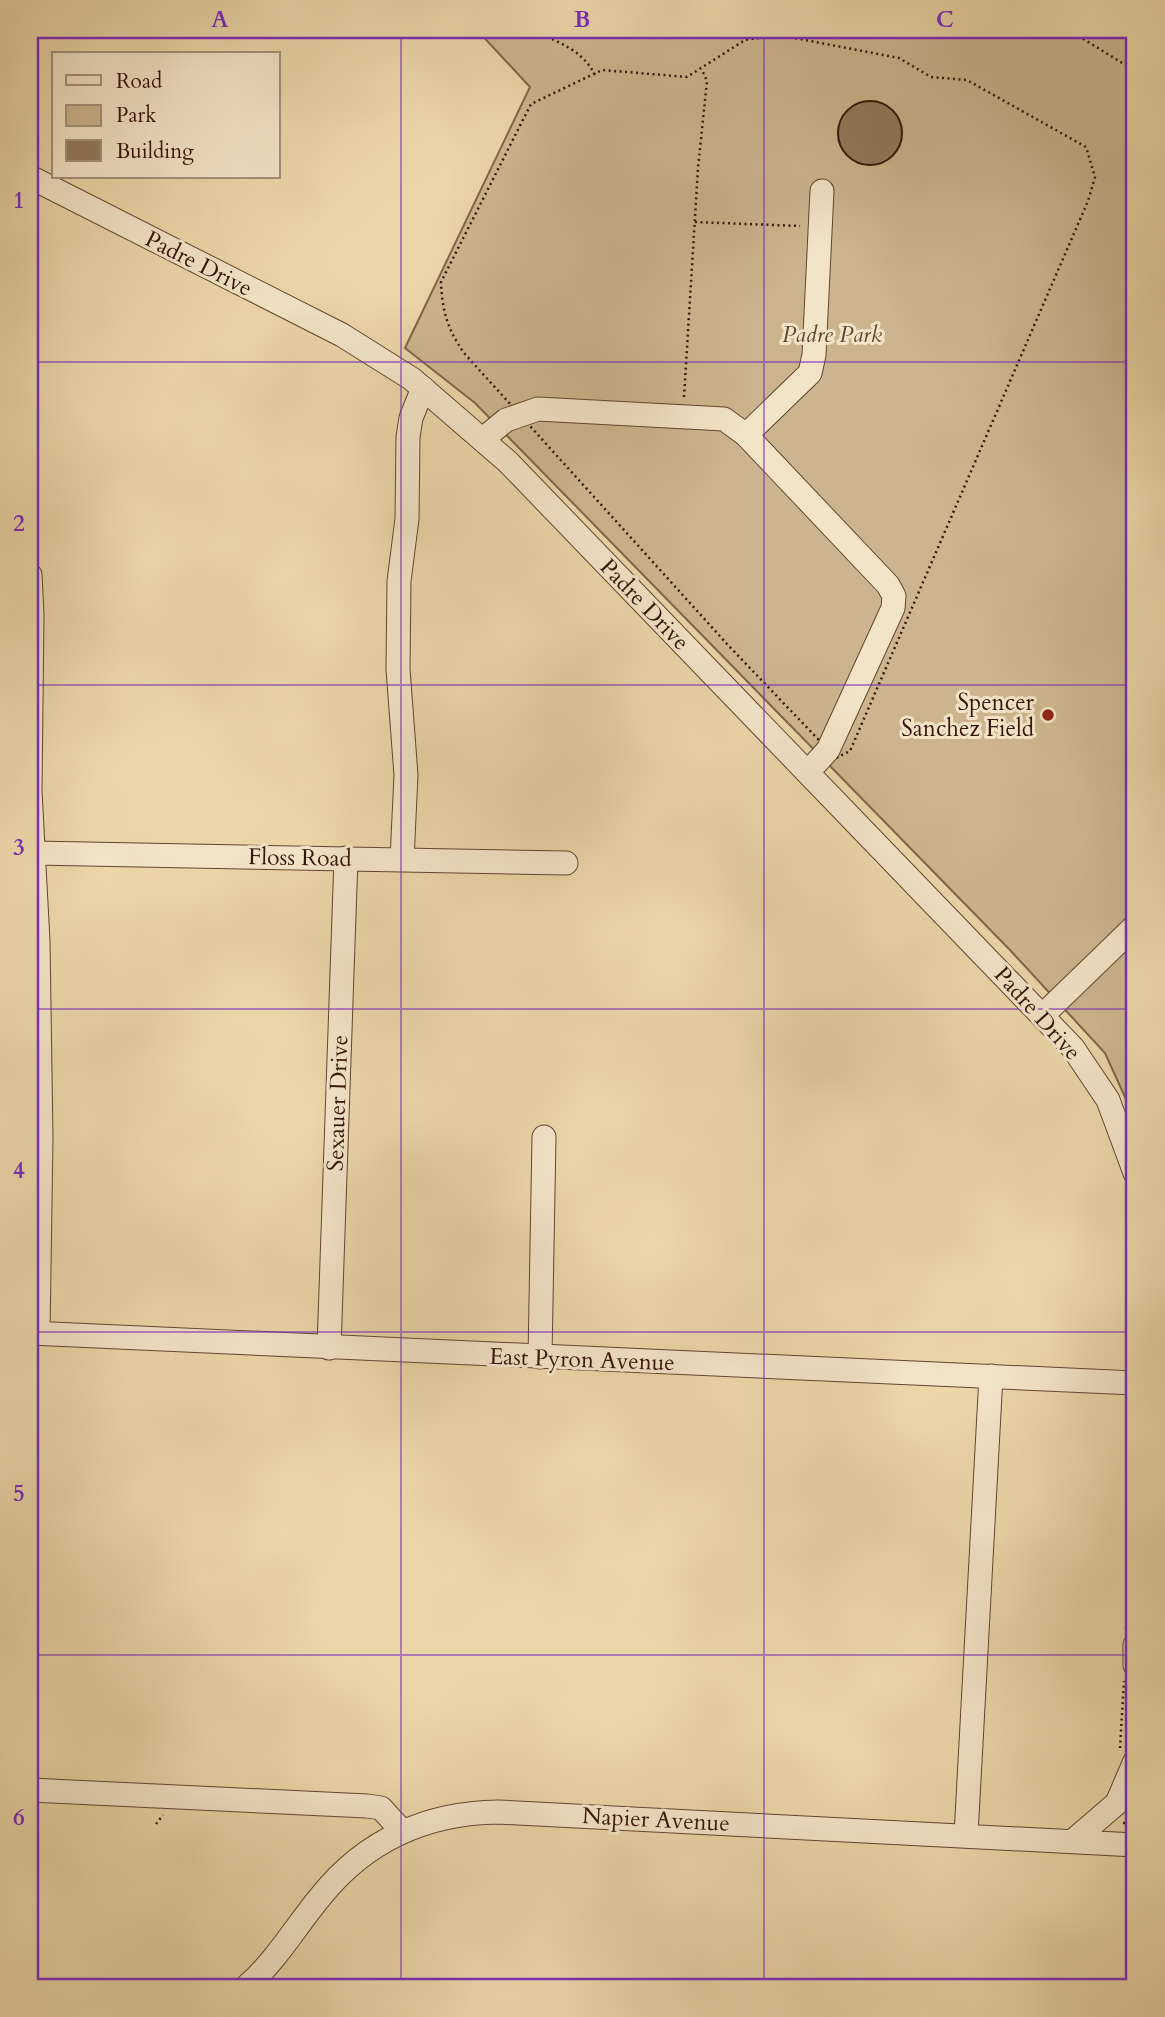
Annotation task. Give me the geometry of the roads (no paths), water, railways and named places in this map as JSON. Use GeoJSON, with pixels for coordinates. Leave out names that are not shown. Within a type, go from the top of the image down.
{"type":"FeatureCollection","features":[{"type":"Feature","properties":{"kind":"street","name":"Padre Drive"},"geometry":{"type":"LineString","coordinates":[[31,181],[342,335],[423,388],[483,439],[1073,1048],[1108,1100],[1135,1172]]}},
{"type":"Feature","properties":{"kind":"street"},"geometry":{"type":"LineString","coordinates":[[746,435],[810,373],[814,355],[822,191]]}},
{"type":"Feature","properties":{"kind":"street"},"geometry":{"type":"LineString","coordinates":[[402,859],[406,775],[398,669],[399,581],[407,519],[408,437],[411,418],[423,388]]}},
{"type":"Feature","properties":{"kind":"street"},"geometry":{"type":"LineString","coordinates":[[483,439],[506,420],[538,409],[724,419],[746,435],[888,585],[894,596],[893,608],[828,750],[808,772]]}},
{"type":"Feature","properties":{"kind":"street"},"geometry":{"type":"LineString","coordinates":[[30,575],[30,791],[41,1139],[34,1333]]}},
{"type":"Feature","properties":{"kind":"street","name":"Floss Road"},"geometry":{"type":"LineString","coordinates":[[34,853],[566,863]]}},
{"type":"Feature","properties":{"kind":"street","name":"Sexauer Drive"},"geometry":{"type":"LineString","coordinates":[[329,1348],[346,858]]}},
{"type":"Feature","properties":{"kind":"street"},"geometry":{"type":"LineString","coordinates":[[1043,1015],[1135,926]]}},
{"type":"Feature","properties":{"kind":"street"},"geometry":{"type":"LineString","coordinates":[[540,1357],[544,1137]]}},
{"type":"Feature","properties":{"kind":"street","name":"East Pyron Avenue"},"geometry":{"type":"LineString","coordinates":[[34,1333],[991,1377],[1131,1373]]}},
{"type":"Feature","properties":{"kind":"street"},"geometry":{"type":"LineString","coordinates":[[966,1835],[991,1377]]}},
{"type":"Feature","properties":{"kind":"street"},"geometry":{"type":"LineString","coordinates":[[1130,1670],[1131,1639]]}},
{"type":"Feature","properties":{"kind":"street"},"geometry":{"type":"LineString","coordinates":[[1074,1840],[1117,1802],[1127,1757]]}},
{"type":"Feature","properties":{"kind":"street"},"geometry":{"type":"LineString","coordinates":[[30,1790],[367,1806],[381,1808],[402,1831]]}},
{"type":"Feature","properties":{"kind":"street","name":"Napier Avenue"},"geometry":{"type":"LineString","coordinates":[[246,1987],[278,1954],[338,1876],[370,1849],[402,1831],[453,1815],[498,1812],[1074,1840],[1133,1834]]}},
{"type":"Feature","properties":{"kind":"place","name":"Spencer Sanchez Field"},"geometry":{"type":"Point","coordinates":[1048,715]}},
{"type":"Feature","properties":{"kind":"park label","name":"Padre Park"},"geometry":{"type":"Point","coordinates":[832,334]}}]}
